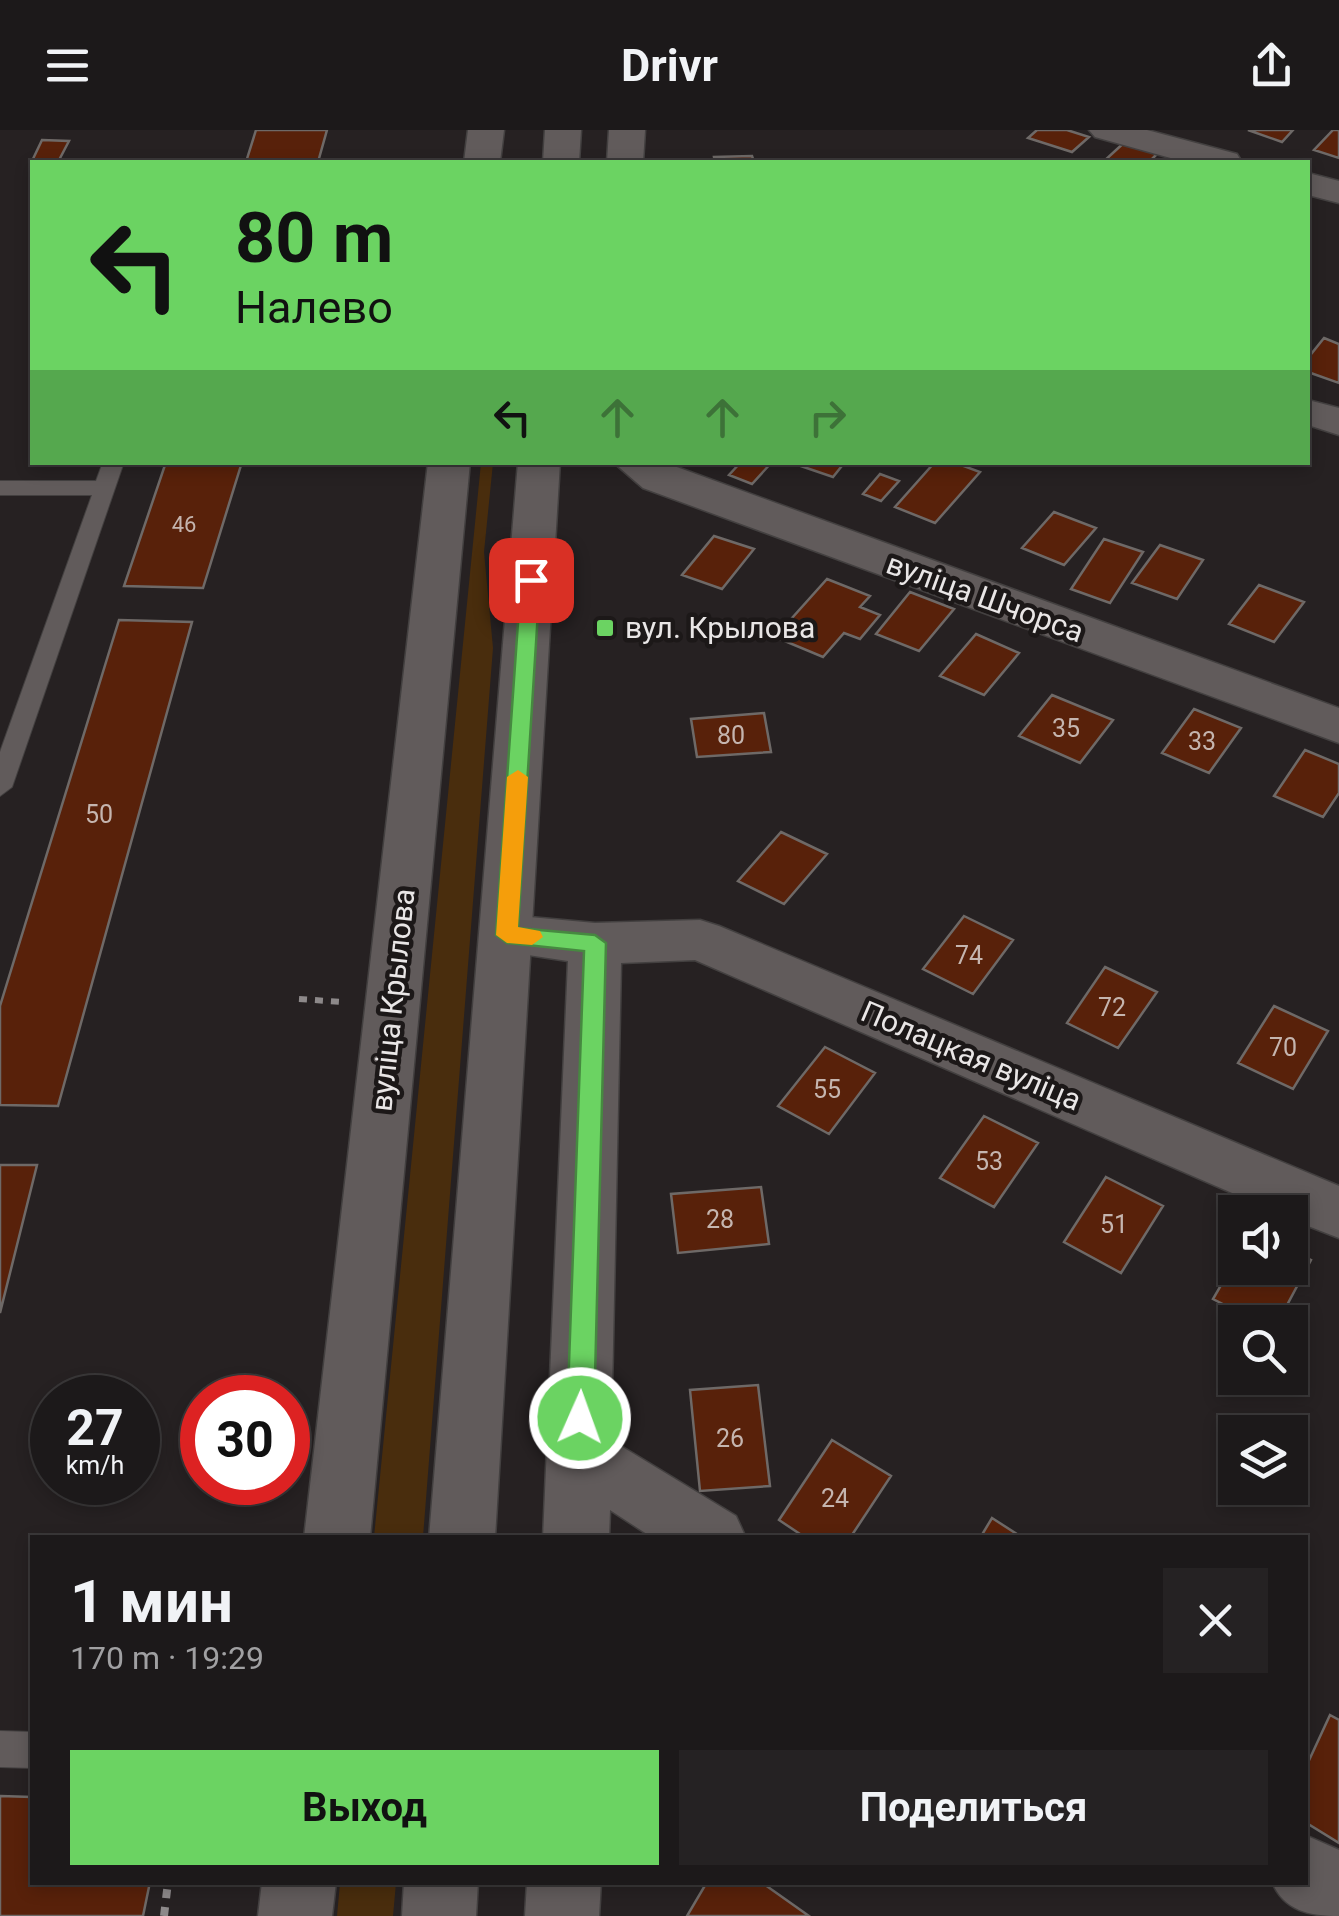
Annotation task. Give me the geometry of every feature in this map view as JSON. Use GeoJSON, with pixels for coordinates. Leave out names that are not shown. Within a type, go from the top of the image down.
{"type":"FeatureCollection","features":[{"type":"Feature","properties":{"kind":"main road"},"geometry":{"type":"LineString","coordinates":[[482,160],[486,130]]}},
{"type":"Feature","properties":{"kind":"main road"},"geometry":{"type":"LineString","coordinates":[[560,160],[562,130]]}},
{"type":"Feature","properties":{"kind":"main road"},"geometry":{"type":"LineString","coordinates":[[625,160],[627,130]]}},
{"type":"Feature","properties":{"kind":"main road"},"geometry":{"type":"LineString","coordinates":[[1107,130],[1217,160]]}},
{"type":"Feature","properties":{"kind":"main road"},"geometry":{"type":"LineString","coordinates":[[1310,185],[1339,192]]}},
{"type":"Feature","properties":{"kind":"main road"},"geometry":{"type":"LineString","coordinates":[[1310,413],[1339,422]]}},
{"type":"Feature","properties":{"kind":"main road","name":"вуліца Крылова"},"geometry":{"type":"LineString","coordinates":[[337,1535],[449,465]]}},
{"type":"Feature","properties":{"kind":"main road"},"geometry":{"type":"LineString","coordinates":[[462,1535],[539,465]]}},
{"type":"Feature","properties":{"kind":"main road","name":"вуліца Шчорса"},"geometry":{"type":"LineString","coordinates":[[638,465],[658,480],[1339,726]]}},
{"type":"Feature","properties":{"kind":"main road","name":"Полацкая вуліца"},"geometry":{"type":"LineString","coordinates":[[507,935],[595,943],[700,940],[1339,1214]]}},
{"type":"Feature","properties":{"kind":"main road"},"geometry":{"type":"LineString","coordinates":[[576,1535],[595,943]]}},
{"type":"Feature","properties":{"kind":"main road"},"geometry":{"type":"LineString","coordinates":[[579,1455],[708,1535]]}},
{"type":"Feature","properties":{"kind":"main road"},"geometry":{"type":"LineString","coordinates":[[1308,1874],[1339,1890]]}},
{"type":"Feature","properties":{"kind":"main road"},"geometry":{"type":"LineString","coordinates":[[295,1916],[299,1885]]}},
{"type":"Feature","properties":{"kind":"main road"},"geometry":{"type":"LineString","coordinates":[[439,1916],[441,1885]]}},
{"type":"Feature","properties":{"kind":"main road"},"geometry":{"type":"LineString","coordinates":[[562,1916],[564,1885]]}},
{"type":"Feature","properties":{"kind":"lane"},"geometry":{"type":"LineString","coordinates":[[0,787],[113,465]]}},
{"type":"Feature","properties":{"kind":"lane"},"geometry":{"type":"LineString","coordinates":[[0,488],[105,488]]}},
{"type":"Feature","properties":{"kind":"lane"},"geometry":{"type":"LineString","coordinates":[[0,1749],[30,1750]]}},
{"type":"Feature","properties":{"kind":"path"},"geometry":{"type":"LineString","coordinates":[[299,998],[350,1002]]}},
{"type":"Feature","properties":{"kind":"path"},"geometry":{"type":"LineString","coordinates":[[164,1916],[168,1885]]}},
{"type":"Feature","properties":{"kind":"shaded area"},"geometry":{"type":"Polygon","coordinates":[[[481,465],[493,465],[484,552],[493,648],[423,1535],[374,1535],[481,465]]]}},
{"type":"Feature","properties":{"kind":"shaded area"},"geometry":{"type":"Polygon","coordinates":[[[340,1885],[396,1885],[393,1916],[337,1916],[340,1885]]]}},
{"type":"Feature","properties":{"kind":"building"},"geometry":{"type":"Polygon","coordinates":[[[256,130],[327,130],[319,160],[247,160],[256,130]]]}},
{"type":"Feature","properties":{"kind":"building"},"geometry":{"type":"Polygon","coordinates":[[[1037,130],[1067,130],[1089,137],[1072,152],[1028,138],[1037,130]]]}},
{"type":"Feature","properties":{"kind":"building"},"geometry":{"type":"Polygon","coordinates":[[[1248,130],[1293,130],[1282,142],[1248,130]]]}},
{"type":"Feature","properties":{"kind":"building"},"geometry":{"type":"Polygon","coordinates":[[[1333,130],[1339,130],[1339,158],[1314,150],[1333,130]]]}},
{"type":"Feature","properties":{"kind":"building"},"geometry":{"type":"Polygon","coordinates":[[[42,140],[69,141],[59,160],[32,160],[42,140]]]}},
{"type":"Feature","properties":{"kind":"building"},"geometry":{"type":"Polygon","coordinates":[[[1127,140],[1161,150],[1151,160],[1105,160],[1127,140]]]}},
{"type":"Feature","properties":{"kind":"building"},"geometry":{"type":"Polygon","coordinates":[[[752,156],[753,160],[715,160],[714,157],[752,156]]]}},
{"type":"Feature","properties":{"kind":"building"},"geometry":{"type":"Polygon","coordinates":[[[1324,338],[1339,344],[1339,383],[1310,373],[1310,356],[1324,338]]]}},
{"type":"Feature","properties":{"kind":"building"},"geometry":{"type":"Polygon","coordinates":[[[165,465],[241,465],[203,588],[124,586],[165,465]]]}},
{"type":"Feature","properties":{"kind":"building"},"geometry":{"type":"Polygon","coordinates":[[[738,465],[769,465],[752,484],[729,475],[738,465]]]}},
{"type":"Feature","properties":{"kind":"building"},"geometry":{"type":"Polygon","coordinates":[[[798,465],[843,465],[833,477],[798,465]]]}},
{"type":"Feature","properties":{"kind":"building"},"geometry":{"type":"Polygon","coordinates":[[[932,465],[961,465],[980,472],[935,523],[895,507],[932,465]]]}},
{"type":"Feature","properties":{"kind":"building"},"geometry":{"type":"Polygon","coordinates":[[[880,474],[899,481],[881,501],[863,494],[880,474]]]}},
{"type":"Feature","properties":{"kind":"building"},"geometry":{"type":"Polygon","coordinates":[[[1054,512],[1096,528],[1064,565],[1022,548],[1054,512]]]}},
{"type":"Feature","properties":{"kind":"building"},"geometry":{"type":"Polygon","coordinates":[[[714,536],[754,549],[722,589],[682,575],[714,536]]]}},
{"type":"Feature","properties":{"kind":"building"},"geometry":{"type":"Polygon","coordinates":[[[1104,539],[1143,552],[1110,603],[1071,589],[1104,539]]]}},
{"type":"Feature","properties":{"kind":"building"},"geometry":{"type":"Polygon","coordinates":[[[1160,545],[1203,560],[1177,599],[1132,583],[1160,545]]]}},
{"type":"Feature","properties":{"kind":"building"},"geometry":{"type":"Polygon","coordinates":[[[827,579],[870,596],[860,607],[880,615],[860,639],[844,633],[823,657],[775,637],[827,579]]]}},
{"type":"Feature","properties":{"kind":"building"},"geometry":{"type":"Polygon","coordinates":[[[1259,585],[1304,602],[1274,642],[1229,624],[1259,585]]]}},
{"type":"Feature","properties":{"kind":"building"},"geometry":{"type":"Polygon","coordinates":[[[910,592],[954,609],[919,651],[876,634],[910,592]]]}},
{"type":"Feature","properties":{"kind":"building"},"geometry":{"type":"Polygon","coordinates":[[[119,620],[192,622],[58,1106],[0,1105],[0,1006],[119,620]]]}},
{"type":"Feature","properties":{"kind":"building"},"geometry":{"type":"Polygon","coordinates":[[[976,634],[1019,653],[984,695],[940,676],[976,634]]]}},
{"type":"Feature","properties":{"kind":"building"},"geometry":{"type":"Polygon","coordinates":[[[1052,695],[1113,720],[1080,763],[1019,736],[1052,695]]]}},
{"type":"Feature","properties":{"kind":"building"},"geometry":{"type":"Polygon","coordinates":[[[1194,709],[1241,728],[1209,773],[1162,753],[1194,709]]]}},
{"type":"Feature","properties":{"kind":"building"},"geometry":{"type":"Polygon","coordinates":[[[764,713],[771,752],[697,757],[691,719],[764,713]]]}},
{"type":"Feature","properties":{"kind":"building"},"geometry":{"type":"Polygon","coordinates":[[[1305,750],[1339,764],[1339,793],[1323,817],[1274,796],[1305,750]]]}},
{"type":"Feature","properties":{"kind":"building"},"geometry":{"type":"Polygon","coordinates":[[[781,832],[827,854],[784,904],[738,881],[781,832]]]}},
{"type":"Feature","properties":{"kind":"building"},"geometry":{"type":"Polygon","coordinates":[[[964,916],[1013,940],[973,994],[923,969],[964,916]]]}},
{"type":"Feature","properties":{"kind":"building"},"geometry":{"type":"Polygon","coordinates":[[[1105,967],[1157,992],[1118,1048],[1067,1023],[1105,967]]]}},
{"type":"Feature","properties":{"kind":"building"},"geometry":{"type":"Polygon","coordinates":[[[1274,1006],[1328,1031],[1293,1089],[1238,1063],[1274,1006]]]}},
{"type":"Feature","properties":{"kind":"building"},"geometry":{"type":"Polygon","coordinates":[[[825,1047],[875,1073],[829,1134],[778,1106],[825,1047]]]}},
{"type":"Feature","properties":{"kind":"building"},"geometry":{"type":"Polygon","coordinates":[[[984,1116],[1038,1143],[994,1207],[940,1178],[984,1116]]]}},
{"type":"Feature","properties":{"kind":"building"},"geometry":{"type":"Polygon","coordinates":[[[0,1165],[37,1165],[0,1313],[0,1165]]]}},
{"type":"Feature","properties":{"kind":"building"},"geometry":{"type":"Polygon","coordinates":[[[1106,1177],[1163,1206],[1121,1273],[1064,1242],[1106,1177]]]}},
{"type":"Feature","properties":{"kind":"building"},"geometry":{"type":"Polygon","coordinates":[[[761,1187],[769,1244],[678,1253],[671,1194],[761,1187]]]}},
{"type":"Feature","properties":{"kind":"building"},"geometry":{"type":"Polygon","coordinates":[[[1221,1285],[1298,1285],[1287,1305],[1225,1305],[1213,1299],[1221,1285]]]}},
{"type":"Feature","properties":{"kind":"building"},"geometry":{"type":"Polygon","coordinates":[[[758,1385],[770,1486],[700,1491],[690,1390],[758,1385]]]}},
{"type":"Feature","properties":{"kind":"building"},"geometry":{"type":"Polygon","coordinates":[[[832,1440],[891,1476],[852,1535],[802,1535],[779,1520],[832,1440]]]}},
{"type":"Feature","properties":{"kind":"building"},"geometry":{"type":"Polygon","coordinates":[[[992,1518],[1018,1535],[982,1535],[992,1518]]]}},
{"type":"Feature","properties":{"kind":"building"},"geometry":{"type":"Polygon","coordinates":[[[1330,1715],[1339,1720],[1339,1843],[1308,1824],[1308,1763],[1330,1715]]]}},
{"type":"Feature","properties":{"kind":"building"},"geometry":{"type":"Polygon","coordinates":[[[0,1796],[30,1797],[30,1885],[149,1885],[143,1916],[0,1916],[0,1796]]]}},
{"type":"Feature","properties":{"kind":"building"},"geometry":{"type":"Polygon","coordinates":[[[705,1885],[765,1885],[809,1916],[687,1916],[705,1885]]]}},
{"type":"Feature","properties":{"kind":"slow traffic"},"geometry":{"type":"LineString","coordinates":[[518,777],[507,935],[532,937]]}},
{"type":"Feature","properties":{"kind":"place","name":"вул. Крылова"},"geometry":{"type":"Point","coordinates":[605,628]}},
{"type":"Feature","properties":{"kind":"route"},"geometry":{"type":"LineString","coordinates":[[531,580],[507,935],[595,943],[580,1418]]}}]}
